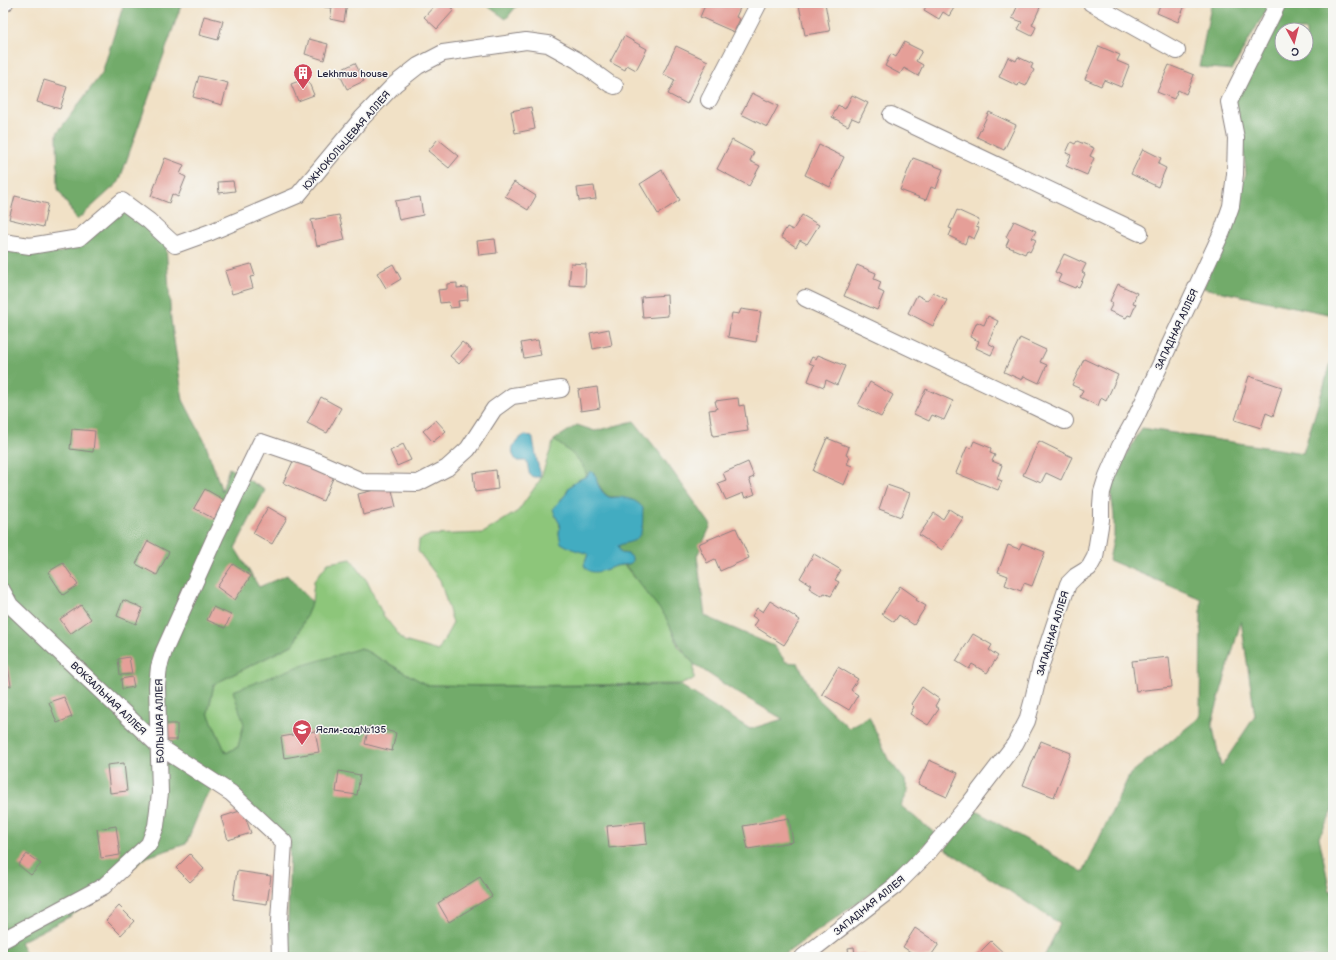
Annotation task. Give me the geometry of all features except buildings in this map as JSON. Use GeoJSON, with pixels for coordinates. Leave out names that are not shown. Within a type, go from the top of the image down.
{"type":"FeatureCollection","features":[{"type":"Feature","properties":{"kind":"street"},"geometry":{"type":"LineString","coordinates":[[709,100],[759,3]]}},
{"type":"Feature","properties":{"kind":"street"},"geometry":{"type":"LineString","coordinates":[[1091,3],[1177,51]]}},
{"type":"Feature","properties":{"kind":"street","name":"ЗАПАДНАЯ АЛЛЕЯ"},"geometry":{"type":"LineString","coordinates":[[803,957],[895,886],[926,856],[969,804],[1015,744],[1026,721],[1034,696],[1041,665],[1068,584],[1076,576],[1088,568],[1095,557],[1101,520],[1102,492],[1107,476],[1222,232],[1231,206],[1235,174],[1236,138],[1230,102],[1278,3]]}},
{"type":"Feature","properties":{"kind":"street","name":"ЮЖНОКОЛЬЦЕВАЯ АЛЛЕЯ"},"geometry":{"type":"LineString","coordinates":[[3,242],[30,246],[79,238],[122,200],[149,221],[175,245],[211,232],[273,206],[298,195],[362,118],[395,84],[418,66],[443,53],[526,42],[548,44],[577,60],[615,86]]}},
{"type":"Feature","properties":{"kind":"street"},"geometry":{"type":"LineString","coordinates":[[891,115],[1140,233]]}},
{"type":"Feature","properties":{"kind":"street"},"geometry":{"type":"LineString","coordinates":[[805,298],[1065,421]]}},
{"type":"Feature","properties":{"kind":"street","name":"БОЛЬШАЯ АЛЛЕЯ"},"geometry":{"type":"LineString","coordinates":[[3,940],[104,886],[149,844],[156,826],[160,793],[160,747],[157,686],[159,667],[164,651],[216,535],[261,442],[314,460],[364,482],[418,482],[447,468],[468,449],[494,409],[512,396],[561,389]]}},
{"type":"Feature","properties":{"kind":"street","name":"ВОКЗАЛЬНАЯ АЛЛЕЯ"},"geometry":{"type":"LineString","coordinates":[[3,592],[10,605],[160,747],[230,793],[284,842],[279,921],[280,957]]}},
{"type":"Feature","properties":{"kind":"green space"},"geometry":{"type":"Polygon","coordinates":[[[124,3],[182,3],[119,182],[77,220],[58,189],[57,133],[102,73],[124,3]]]}},
{"type":"Feature","properties":{"kind":"green space"},"geometry":{"type":"Polygon","coordinates":[[[483,3],[519,3],[506,19],[483,3]]]}},
{"type":"Feature","properties":{"kind":"green space"},"geometry":{"type":"Polygon","coordinates":[[[1208,3],[1271,3],[1271,6],[1259,22],[1232,70],[1199,67],[1211,6],[1208,3]]]}},
{"type":"Feature","properties":{"kind":"green space"},"geometry":{"type":"Polygon","coordinates":[[[1284,3],[1333,3],[1333,315],[1203,288],[1236,206],[1246,173],[1242,137],[1234,101],[1274,23],[1274,62],[1314,62],[1314,22],[1274,22],[1284,3]]]}},
{"type":"Feature","properties":{"kind":"green space"},"geometry":{"type":"Polygon","coordinates":[[[124,208],[166,245],[171,320],[183,400],[204,440],[222,491],[229,468],[265,490],[235,548],[259,587],[287,575],[312,602],[294,644],[214,684],[208,713],[226,753],[238,747],[244,724],[233,691],[294,668],[361,648],[427,685],[680,685],[750,729],[783,719],[736,692],[694,664],[679,645],[665,616],[625,565],[629,564],[628,554],[621,553],[618,546],[629,542],[642,529],[642,520],[617,497],[609,497],[604,493],[596,481],[587,476],[578,460],[554,440],[577,425],[595,431],[634,421],[658,451],[711,525],[697,556],[705,616],[774,646],[786,662],[798,663],[815,696],[849,728],[869,716],[888,759],[905,780],[908,792],[901,806],[936,834],[892,878],[781,957],[287,957],[290,840],[220,780],[205,798],[186,844],[147,857],[71,916],[20,942],[28,957],[3,957],[3,246],[59,253],[85,242],[124,208]]]}},
{"type":"Feature","properties":{"kind":"green space"},"geometry":{"type":"Polygon","coordinates":[[[1333,356],[1333,811],[1319,837],[1330,891],[1333,891],[1333,957],[1044,957],[1060,924],[945,849],[976,811],[1083,872],[1130,774],[1200,717],[1201,599],[1109,560],[1114,536],[1114,516],[1111,493],[1114,476],[1142,428],[1303,453],[1333,356]],[[1241,621],[1212,723],[1221,767],[1255,716],[1241,621]]]}},
{"type":"Feature","properties":{"kind":"green space"},"geometry":{"type":"Polygon","coordinates":[[[554,440],[578,460],[587,476],[578,480],[569,487],[566,494],[557,504],[556,517],[560,524],[559,534],[588,554],[585,561],[605,570],[614,566],[624,565],[666,616],[678,646],[694,664],[694,679],[680,684],[492,686],[427,685],[361,648],[244,724],[238,747],[226,753],[208,713],[214,684],[294,644],[312,602],[314,581],[328,563],[351,559],[367,581],[383,615],[404,641],[438,651],[453,623],[440,580],[418,551],[419,540],[430,535],[483,533],[518,511],[540,480],[554,440]]]}},
{"type":"Feature","properties":{"kind":"water"},"geometry":{"type":"Polygon","coordinates":[[[525,435],[532,436],[540,477],[529,474],[526,461],[517,461],[514,457],[512,450],[513,446],[517,440],[525,435]]]}},
{"type":"Feature","properties":{"kind":"water"},"geometry":{"type":"Polygon","coordinates":[[[591,471],[596,476],[600,488],[606,496],[622,497],[632,500],[643,508],[642,527],[639,535],[633,541],[618,546],[621,553],[628,554],[632,557],[632,562],[599,572],[590,571],[584,565],[588,554],[572,549],[561,543],[559,534],[560,524],[553,509],[566,494],[569,487],[578,480],[587,476],[591,471]]]}},
{"type":"Feature","properties":{"kind":"place","name":"Lekhmus house"},"geometry":{"type":"Point","coordinates":[303,90]}},
{"type":"Feature","properties":{"kind":"place","name":"Ясли-сад№135"},"geometry":{"type":"Point","coordinates":[302,746]}}]}
